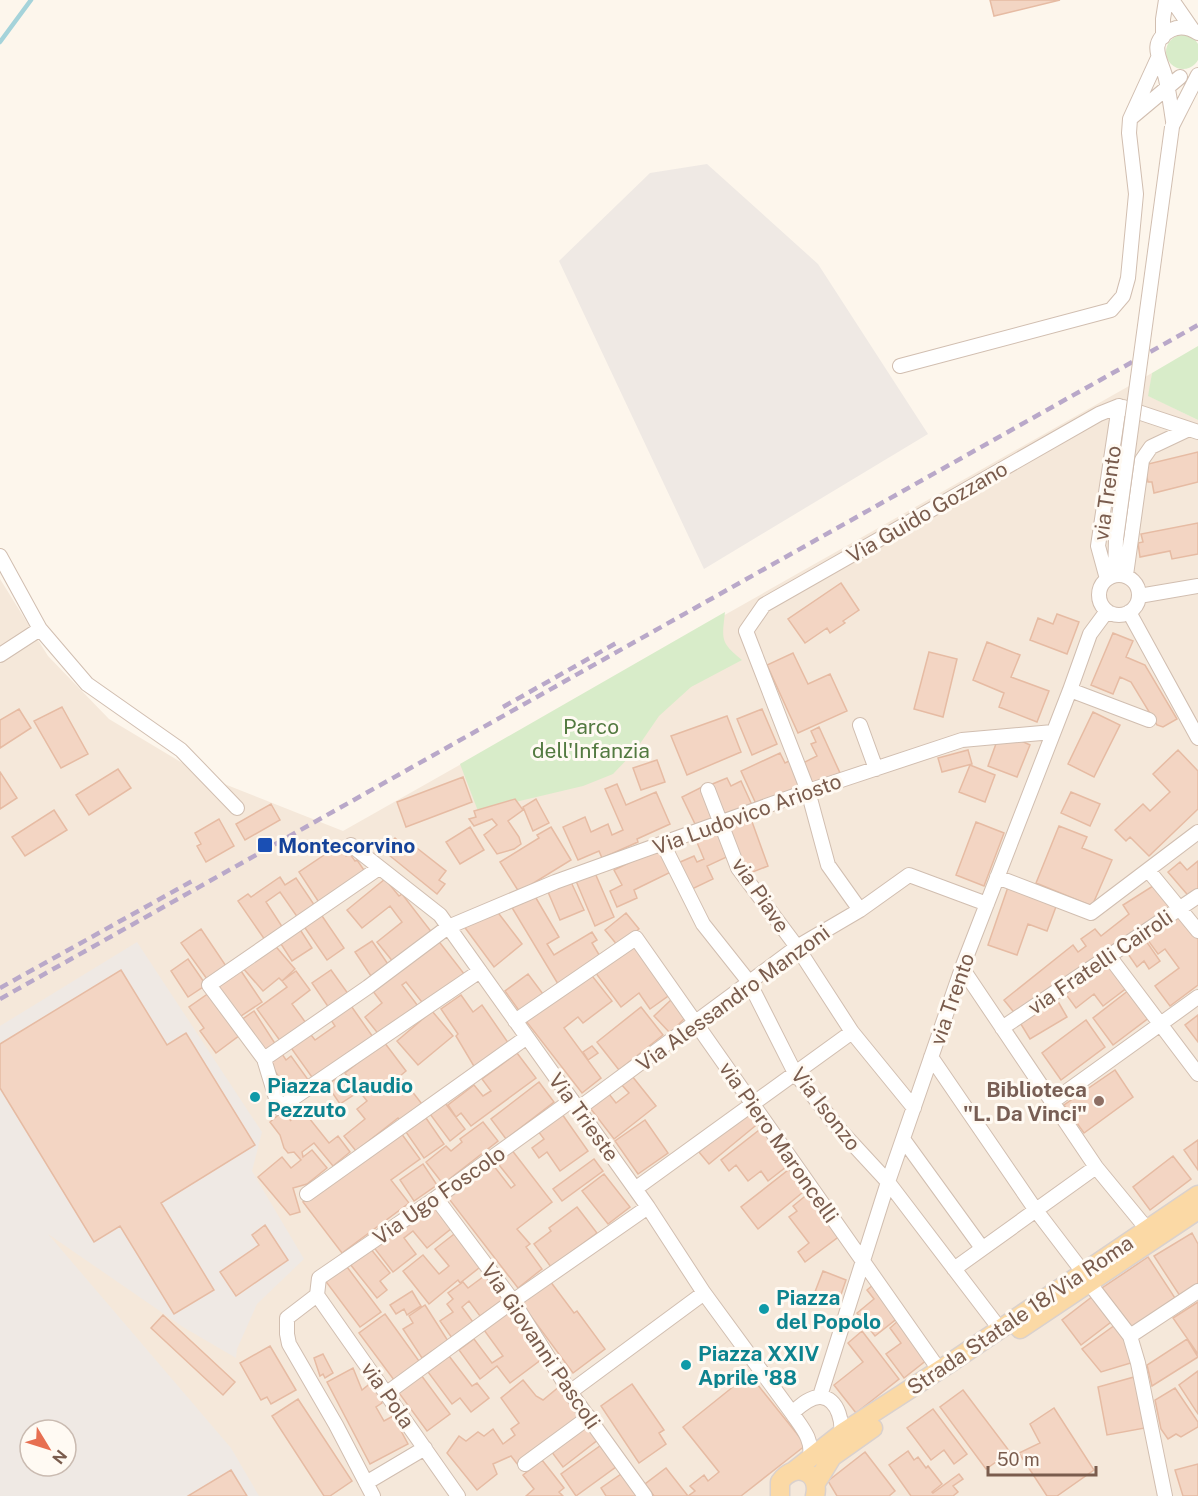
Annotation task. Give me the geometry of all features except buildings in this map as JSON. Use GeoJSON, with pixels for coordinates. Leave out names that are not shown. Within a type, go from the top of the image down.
{"type":"FeatureCollection","features":[{"type":"Feature","properties":{"kind":"main road","name":"Strada Statale 18/Via Roma"},"geometry":{"type":"LineString","coordinates":[[1086,1278],[1147,1229],[1198,1195]]}},
{"type":"Feature","properties":{"kind":"main road","name":"Strada Statale 18/Via Roma"},"geometry":{"type":"LineString","coordinates":[[768,1496],[780,1489],[789,1472],[795,1470],[842,1433],[1003,1334],[1086,1278],[1198,1210]]}},
{"type":"Feature","properties":{"kind":"main road"},"geometry":{"type":"LineString","coordinates":[[817,1491],[832,1457],[1003,1334]]}},
{"type":"Feature","properties":{"kind":"main road"},"geometry":{"type":"LineString","coordinates":[[795,1470],[808,1473],[817,1491]]}},
{"type":"Feature","properties":{"kind":"street"},"geometry":{"type":"LineString","coordinates":[[1116,576],[1116,539],[1172,120],[1168,87],[1157,51],[1163,37],[1162,19],[1166,0]]}},
{"type":"Feature","properties":{"kind":"street"},"geometry":{"type":"LineString","coordinates":[[1172,0],[1195,31]]}},
{"type":"Feature","properties":{"kind":"street"},"geometry":{"type":"LineString","coordinates":[[1163,37],[1176,28],[1195,31]]}},
{"type":"Feature","properties":{"kind":"street"},"geometry":{"type":"LineString","coordinates":[[900,366],[1110,310],[1117,304],[1123,296],[1128,278],[1137,195],[1129,133],[1130,119],[1158,58]]}},
{"type":"Feature","properties":{"kind":"street"},"geometry":{"type":"LineString","coordinates":[[1164,71],[1180,77],[1198,74]]}},
{"type":"Feature","properties":{"kind":"street"},"geometry":{"type":"LineString","coordinates":[[1172,120],[1198,74]]}},
{"type":"Feature","properties":{"kind":"street"},"geometry":{"type":"LineString","coordinates":[[1130,119],[1180,77]]}},
{"type":"Feature","properties":{"kind":"street"},"geometry":{"type":"LineString","coordinates":[[1146,106],[1172,120]]}},
{"type":"Feature","properties":{"kind":"street"},"geometry":{"type":"LineString","coordinates":[[1119,406],[1193,431]]}},
{"type":"Feature","properties":{"kind":"street","name":"via Trento"},"geometry":{"type":"LineString","coordinates":[[1116,576],[1098,546],[1119,406]]}},
{"type":"Feature","properties":{"kind":"street","name":"Via Guido Gozzano"},"geometry":{"type":"LineString","coordinates":[[808,791],[746,631],[764,604],[1088,419],[1119,406]]}},
{"type":"Feature","properties":{"kind":"street","name":"via Trento"},"geometry":{"type":"LineString","coordinates":[[1116,576],[1142,460],[1151,447],[1193,431]]}},
{"type":"Feature","properties":{"kind":"street"},"geometry":{"type":"LineString","coordinates":[[0,556],[40,629],[87,684],[181,750],[237,808]]}},
{"type":"Feature","properties":{"kind":"street"},"geometry":{"type":"LineString","coordinates":[[1116,576],[1136,584],[1139,596],[1134,608],[1118,615],[1103,607],[1099,595],[1102,583],[1116,576]]}},
{"type":"Feature","properties":{"kind":"street"},"geometry":{"type":"LineString","coordinates":[[1139,596],[1198,586]]}},
{"type":"Feature","properties":{"kind":"street","name":"via Trento"},"geometry":{"type":"LineString","coordinates":[[820,1396],[888,1182],[962,968],[1090,634],[1107,611]]}},
{"type":"Feature","properties":{"kind":"street"},"geometry":{"type":"LineString","coordinates":[[1129,612],[1198,738]]}},
{"type":"Feature","properties":{"kind":"street"},"geometry":{"type":"LineString","coordinates":[[0,655],[40,629]]}},
{"type":"Feature","properties":{"kind":"street"},"geometry":{"type":"LineString","coordinates":[[1070,690],[1149,720]]}},
{"type":"Feature","properties":{"kind":"street"},"geometry":{"type":"LineString","coordinates":[[860,725],[876,768]]}},
{"type":"Feature","properties":{"kind":"street","name":"Via Ludovico Ariosto"},"geometry":{"type":"LineString","coordinates":[[264,1059],[368,987],[448,927],[555,882],[808,791],[962,740],[1053,732]]}},
{"type":"Feature","properties":{"kind":"street","name":"via Piave"},"geometry":{"type":"LineString","coordinates":[[708,790],[738,868],[797,947],[852,1032],[914,1108]]}},
{"type":"Feature","properties":{"kind":"street"},"geometry":{"type":"LineString","coordinates":[[808,791],[828,865],[860,910]]}},
{"type":"Feature","properties":{"kind":"street"},"geometry":{"type":"LineString","coordinates":[[997,877],[1091,913],[1198,832]]}},
{"type":"Feature","properties":{"kind":"street","name":"Via Isonzo"},"geometry":{"type":"LineString","coordinates":[[663,844],[703,924],[749,982],[795,1073],[839,1129],[888,1182],[1003,1334]]}},
{"type":"Feature","properties":{"kind":"street","name":"Via Trieste"},"geometry":{"type":"LineString","coordinates":[[351,845],[440,915],[648,1207],[704,1293],[792,1413],[809,1438],[810,1457]]}},
{"type":"Feature","properties":{"kind":"street"},"geometry":{"type":"LineString","coordinates":[[379,868],[209,985],[264,1059],[279,1108],[480,971]]}},
{"type":"Feature","properties":{"kind":"street"},"geometry":{"type":"LineString","coordinates":[[1148,870],[1198,931]]}},
{"type":"Feature","properties":{"kind":"street","name":"Via Alessandro Manzoni"},"geometry":{"type":"LineString","coordinates":[[575,1105],[696,1023],[797,947],[860,910],[909,875],[987,904]]}},
{"type":"Feature","properties":{"kind":"street","name":"via Fratelli Cairoli"},"geometry":{"type":"LineString","coordinates":[[1002,1028],[1198,896]]}},
{"type":"Feature","properties":{"kind":"street","name":"via Piero Maroncelli"},"geometry":{"type":"LineString","coordinates":[[515,1021],[636,938],[940,1371]]}},
{"type":"Feature","properties":{"kind":"street"},"geometry":{"type":"LineString","coordinates":[[1109,956],[1198,1074]]}},
{"type":"Feature","properties":{"kind":"street"},"geometry":{"type":"LineString","coordinates":[[962,968],[1096,1167],[1147,1229]]}},
{"type":"Feature","properties":{"kind":"street"},"geometry":{"type":"LineString","coordinates":[[1052,1102],[1198,997]]}},
{"type":"Feature","properties":{"kind":"street"},"geometry":{"type":"LineString","coordinates":[[635,1189],[852,1032]]}},
{"type":"Feature","properties":{"kind":"street"},"geometry":{"type":"LineString","coordinates":[[307,1194],[527,1037]]}},
{"type":"Feature","properties":{"kind":"street"},"geometry":{"type":"LineString","coordinates":[[932,1057],[1035,1209],[1130,1336],[1138,1363],[1165,1496]]}},
{"type":"Feature","properties":{"kind":"street","name":"Via Ugo Foscolo"},"geometry":{"type":"LineString","coordinates":[[317,1295],[320,1278],[575,1105]]}},
{"type":"Feature","properties":{"kind":"street"},"geometry":{"type":"LineString","coordinates":[[903,1139],[982,1248]]}},
{"type":"Feature","properties":{"kind":"street"},"geometry":{"type":"LineString","coordinates":[[954,1269],[1096,1167]]}},
{"type":"Feature","properties":{"kind":"street","name":"Via Giovanni Pascoli"},"geometry":{"type":"LineString","coordinates":[[436,1198],[513,1301],[570,1392],[645,1496]]}},
{"type":"Feature","properties":{"kind":"street"},"geometry":{"type":"LineString","coordinates":[[387,1393],[648,1207]]}},
{"type":"Feature","properties":{"kind":"street"},"geometry":{"type":"LineString","coordinates":[[1130,1336],[1198,1292]]}},
{"type":"Feature","properties":{"kind":"street"},"geometry":{"type":"LineString","coordinates":[[570,1392],[704,1293]]}},
{"type":"Feature","properties":{"kind":"street"},"geometry":{"type":"LineString","coordinates":[[317,1295],[287,1318],[289,1344],[336,1425],[373,1496]]}},
{"type":"Feature","properties":{"kind":"street","name":"via Pola"},"geometry":{"type":"LineString","coordinates":[[317,1295],[458,1496]]}},
{"type":"Feature","properties":{"kind":"street"},"geometry":{"type":"LineString","coordinates":[[792,1413],[811,1399],[820,1396],[828,1400],[840,1416],[842,1433],[832,1457]]}},
{"type":"Feature","properties":{"kind":"street"},"geometry":{"type":"LineString","coordinates":[[525,1464],[589,1417]]}},
{"type":"Feature","properties":{"kind":"street"},"geometry":{"type":"LineString","coordinates":[[366,1483],[425,1448]]}},
{"type":"Feature","properties":{"kind":"shaded area"},"geometry":{"type":"Polygon","coordinates":[[[707,164],[818,264],[928,434],[704,569],[559,261],[650,173],[707,164]]]}},
{"type":"Feature","properties":{"kind":"shaded area"},"geometry":{"type":"Polygon","coordinates":[[[1152,373],[1149,396],[1198,420],[1198,1496],[0,1496],[0,579],[48,656],[109,719],[204,776],[343,831],[1152,373]]]}},
{"type":"Feature","properties":{"kind":"shaded area"},"geometry":{"type":"Polygon","coordinates":[[[137,942],[262,1132],[252,1171],[304,1259],[257,1304],[237,1349],[236,1358],[183,1327],[48,1234],[231,1448],[259,1496],[0,1496],[0,1026],[137,942]]]}},
{"type":"Feature","properties":{"kind":"green space"},"geometry":{"type":"Polygon","coordinates":[[[1183,35],[1195,40],[1200,52],[1195,64],[1183,69],[1171,64],[1166,52],[1171,40],[1183,35]]]}},
{"type":"Feature","properties":{"kind":"green space"},"geometry":{"type":"Polygon","coordinates":[[[1198,346],[1198,420],[1148,396],[1152,373],[1198,346]]]}},
{"type":"Feature","properties":{"kind":"green space","name":"Parco dell'Infanzia"},"geometry":{"type":"Polygon","coordinates":[[[725,612],[724,640],[742,660],[691,687],[659,716],[635,751],[613,774],[583,786],[478,811],[460,764],[725,612]]]}},
{"type":"Feature","properties":{"kind":"waterway"},"geometry":{"type":"LineString","coordinates":[[0,42],[31,0]]}},
{"type":"Feature","properties":{"kind":"railway"},"geometry":{"type":"LineString","coordinates":[[0,999],[1198,325]]}},
{"type":"Feature","properties":{"kind":"railway"},"geometry":{"type":"LineString","coordinates":[[503,707],[618,642]]}},
{"type":"Feature","properties":{"kind":"railway"},"geometry":{"type":"LineString","coordinates":[[0,988],[194,880]]}},
{"type":"Feature","properties":{"kind":"place","name":"Montecorvino"},"geometry":{"type":"Point","coordinates":[265,845]}},
{"type":"Feature","properties":{"kind":"place","name":"Piazza Claudio Pezzuto"},"geometry":{"type":"Point","coordinates":[255,1097]}},
{"type":"Feature","properties":{"kind":"place","name":"Biblioteca \"L. Da Vinci\""},"geometry":{"type":"Point","coordinates":[1099,1101]}},
{"type":"Feature","properties":{"kind":"place","name":"Piazza del Popolo"},"geometry":{"type":"Point","coordinates":[764,1309]}},
{"type":"Feature","properties":{"kind":"place","name":"Piazza XXIV Aprile '88"},"geometry":{"type":"Point","coordinates":[686,1365]}}]}
